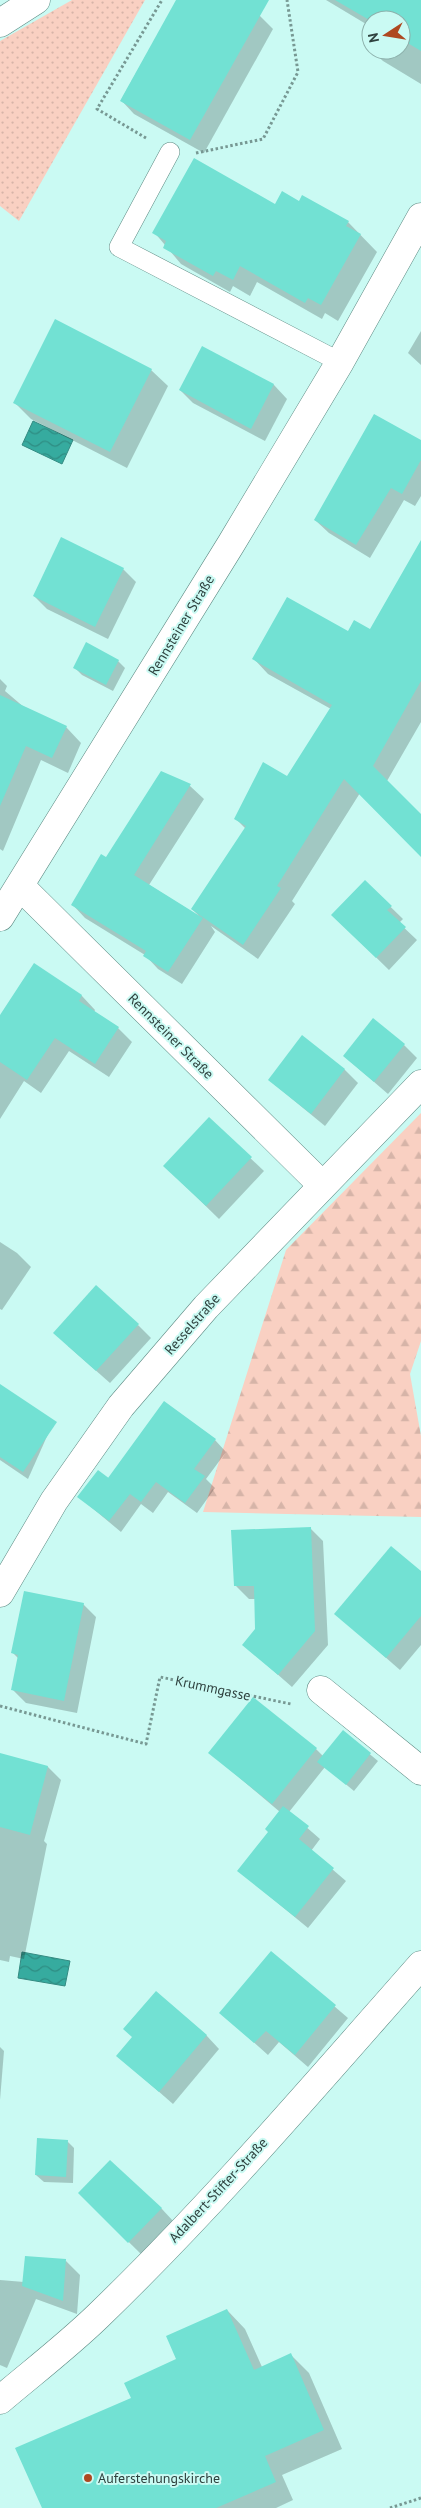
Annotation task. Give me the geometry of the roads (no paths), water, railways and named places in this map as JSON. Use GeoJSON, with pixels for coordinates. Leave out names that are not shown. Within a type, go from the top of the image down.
{"type":"FeatureCollection","features":[{"type":"Feature","properties":{"kind":"street"},"geometry":{"type":"LineString","coordinates":[[0,23],[35,0]]}},
{"type":"Feature","properties":{"kind":"street","name":"Rennsteiner Straße"},"geometry":{"type":"LineString","coordinates":[[0,917],[21,887],[340,362],[421,217]]}},
{"type":"Feature","properties":{"kind":"street","name":"Rennsteiner Straße"},"geometry":{"type":"LineString","coordinates":[[21,887],[322,1185]]}},
{"type":"Feature","properties":{"kind":"street","name":"Resselstraße"},"geometry":{"type":"LineString","coordinates":[[0,1593],[54,1501],[121,1406],[206,1307],[421,1084]]}},
{"type":"Feature","properties":{"kind":"street"},"geometry":{"type":"LineString","coordinates":[[321,1690],[421,1770]]}},
{"type":"Feature","properties":{"kind":"street","name":"Adalbert-Stifter-Straße"},"geometry":{"type":"LineString","coordinates":[[0,2400],[97,2317],[173,2239],[294,2108],[421,1965]]}},
{"type":"Feature","properties":{"kind":"lane"},"geometry":{"type":"LineString","coordinates":[[170,152],[119,247],[340,362]]}},
{"type":"Feature","properties":{"kind":"water"},"geometry":{"type":"Polygon","coordinates":[[[33,421],[73,440],[62,464],[22,445],[33,421]]]}},
{"type":"Feature","properties":{"kind":"water"},"geometry":{"type":"Polygon","coordinates":[[[22,1952],[70,1961],[65,1986],[18,1978],[22,1952]]]}},
{"type":"Feature","properties":{"kind":"place","name":"Auferstehungskirche"},"geometry":{"type":"Point","coordinates":[88,2478]}}]}
